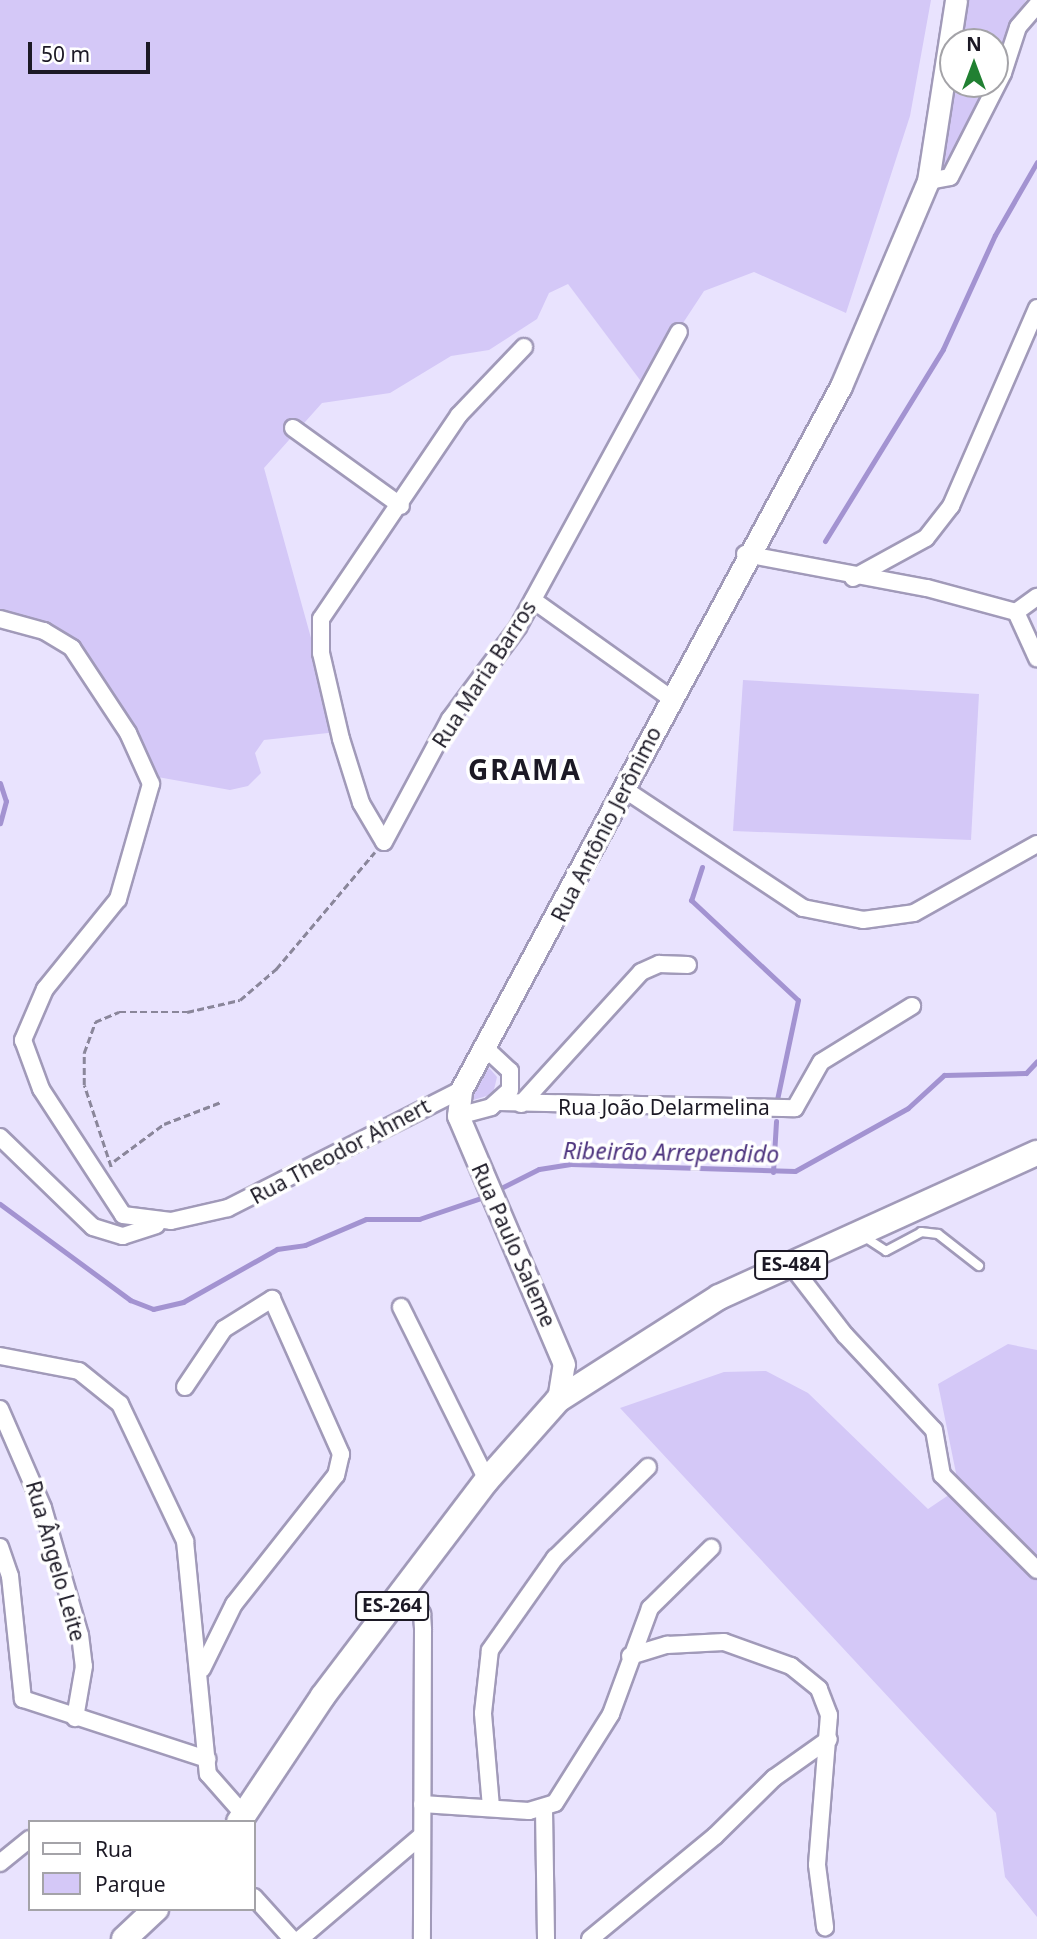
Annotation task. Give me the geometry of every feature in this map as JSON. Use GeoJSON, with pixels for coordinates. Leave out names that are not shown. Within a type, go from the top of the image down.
{"type":"FeatureCollection","features":[{"type":"Feature","properties":{"kind":"main road","name":"Rua Antônio Jerônimo"},"geometry":{"type":"LineString","coordinates":[[461,1090],[624,789],[669,697],[746,554],[841,386],[928,181],[957,0]]}},
{"type":"Feature","properties":{"kind":"main road"},"geometry":{"type":"LineString","coordinates":[[457,1116],[461,1090]]}},
{"type":"Feature","properties":{"kind":"main road","name":"Rua Paulo Saleme"},"geometry":{"type":"LineString","coordinates":[[457,1116],[564,1364],[558,1400]]}},
{"type":"Feature","properties":{"kind":"main road","name":"ES-484"},"geometry":{"type":"LineString","coordinates":[[558,1400],[719,1297],[1037,1153]]}},
{"type":"Feature","properties":{"kind":"main road","name":"ES-264"},"geometry":{"type":"LineString","coordinates":[[242,1818],[406,1588],[488,1480],[558,1400]]}},
{"type":"Feature","properties":{"kind":"main road"},"geometry":{"type":"LineString","coordinates":[[124,1939],[154,1911]]}},
{"type":"Feature","properties":{"kind":"street"},"geometry":{"type":"LineString","coordinates":[[928,181],[950,177],[1003,73],[1018,27],[1037,5]]}},
{"type":"Feature","properties":{"kind":"street"},"geometry":{"type":"LineString","coordinates":[[853,578],[926,538],[951,506],[1037,308]]}},
{"type":"Feature","properties":{"kind":"street","name":"Rua Maria Barros"},"geometry":{"type":"LineString","coordinates":[[384,842],[450,719],[533,600],[679,332]]}},
{"type":"Feature","properties":{"kind":"street"},"geometry":{"type":"LineString","coordinates":[[384,842],[361,803],[341,739],[319,629],[326,610],[401,506],[459,415],[524,347]]}},
{"type":"Feature","properties":{"kind":"street"},"geometry":{"type":"LineString","coordinates":[[293,428],[401,506]]}},
{"type":"Feature","properties":{"kind":"street"},"geometry":{"type":"LineString","coordinates":[[746,554],[853,578],[926,588],[1016,612]]}},
{"type":"Feature","properties":{"kind":"street"},"geometry":{"type":"LineString","coordinates":[[1016,612],[1037,597]]}},
{"type":"Feature","properties":{"kind":"street"},"geometry":{"type":"LineString","coordinates":[[533,600],[669,697]]}},
{"type":"Feature","properties":{"kind":"street"},"geometry":{"type":"LineString","coordinates":[[1016,612],[1037,659]]}},
{"type":"Feature","properties":{"kind":"street","name":"Rua Theodor Ahnert"},"geometry":{"type":"LineString","coordinates":[[0,619],[56,636],[79,655],[150,780],[139,831],[118,899],[45,989],[24,1032],[30,1066],[97,1183],[123,1215],[163,1221],[228,1208],[278,1188],[414,1110],[461,1090]]}},
{"type":"Feature","properties":{"kind":"street"},"geometry":{"type":"LineString","coordinates":[[624,789],[803,908],[863,920],[914,913],[1037,844]]}},
{"type":"Feature","properties":{"kind":"street"},"geometry":{"type":"LineString","coordinates":[[521,1104],[641,972],[688,965]]}},
{"type":"Feature","properties":{"kind":"street","name":"Rua João Delarmelina"},"geometry":{"type":"LineString","coordinates":[[499,1102],[795,1108],[821,1062],[912,1006]]}},
{"type":"Feature","properties":{"kind":"street"},"geometry":{"type":"LineString","coordinates":[[457,1116],[499,1102],[513,1078],[483,1046]]}},
{"type":"Feature","properties":{"kind":"street"},"geometry":{"type":"LineString","coordinates":[[0,1137],[104,1233],[124,1236],[163,1221]]}},
{"type":"Feature","properties":{"kind":"street"},"geometry":{"type":"LineString","coordinates":[[791,1265],[845,1335],[934,1430],[942,1475],[1037,1570]]}},
{"type":"Feature","properties":{"kind":"street"},"geometry":{"type":"LineString","coordinates":[[186,1387],[224,1329],[272,1299],[341,1454],[336,1475],[234,1604],[202,1669]]}},
{"type":"Feature","properties":{"kind":"street"},"geometry":{"type":"LineString","coordinates":[[401,1307],[488,1480]]}},
{"type":"Feature","properties":{"kind":"street"},"geometry":{"type":"LineString","coordinates":[[0,1356],[79,1371],[120,1404],[186,1541],[202,1669],[207,1759],[213,1783],[242,1818]]}},
{"type":"Feature","properties":{"kind":"street","name":"Rua Ângelo Leite"},"geometry":{"type":"LineString","coordinates":[[0,1409],[43,1508],[80,1635],[84,1666],[75,1718]]}},
{"type":"Feature","properties":{"kind":"street"},"geometry":{"type":"LineString","coordinates":[[491,1807],[483,1713],[490,1650],[555,1558],[648,1467]]}},
{"type":"Feature","properties":{"kind":"street"},"geometry":{"type":"LineString","coordinates":[[0,1547],[10,1576],[21,1694],[35,1707],[207,1759]]}},
{"type":"Feature","properties":{"kind":"street"},"geometry":{"type":"LineString","coordinates":[[546,1939],[544,1810],[570,1785],[611,1714],[630,1656],[650,1608],[711,1548]]}},
{"type":"Feature","properties":{"kind":"street"},"geometry":{"type":"LineString","coordinates":[[406,1588],[422,1614],[422,1939]]}},
{"type":"Feature","properties":{"kind":"street"},"geometry":{"type":"LineString","coordinates":[[630,1656],[667,1645],[724,1642],[761,1652],[819,1689],[829,1739],[817,1865],[825,1927]]}},
{"type":"Feature","properties":{"kind":"street"},"geometry":{"type":"LineString","coordinates":[[590,1939],[715,1836],[774,1778],[829,1739]]}},
{"type":"Feature","properties":{"kind":"street"},"geometry":{"type":"LineString","coordinates":[[422,1804],[544,1810]]}},
{"type":"Feature","properties":{"kind":"street"},"geometry":{"type":"LineString","coordinates":[[300,1939],[420,1836]]}},
{"type":"Feature","properties":{"kind":"street"},"geometry":{"type":"LineString","coordinates":[[0,1863],[28,1841]]}},
{"type":"Feature","properties":{"kind":"street"},"geometry":{"type":"LineString","coordinates":[[256,1899],[292,1939]]}},
{"type":"Feature","properties":{"kind":"lane"},"geometry":{"type":"LineString","coordinates":[[862,1234],[886,1251],[921,1232],[938,1234],[979,1266]]}},
{"type":"Feature","properties":{"kind":"path"},"geometry":{"type":"LineString","coordinates":[[114,1161],[83,1085],[84,1053],[95,1022],[119,1012],[187,1012],[240,1000],[276,969],[384,842]]}},
{"type":"Feature","properties":{"kind":"path"},"geometry":{"type":"LineString","coordinates":[[97,1183],[114,1161],[164,1124],[221,1102]]}},
{"type":"Feature","properties":{"kind":"green space"},"geometry":{"type":"Polygon","coordinates":[[[0,0],[931,0],[910,116],[846,313],[754,272],[704,291],[643,384],[568,284],[549,293],[537,319],[489,350],[451,356],[390,393],[322,403],[264,468],[337,732],[264,740],[255,753],[261,773],[248,786],[230,790],[152,776],[63,633],[0,612],[0,0]]]}},
{"type":"Feature","properties":{"kind":"green space"},"geometry":{"type":"Polygon","coordinates":[[[959,0],[1026,0],[1009,33],[1009,28],[957,28],[959,0]]]}},
{"type":"Feature","properties":{"kind":"green space"},"geometry":{"type":"Polygon","coordinates":[[[950,98],[979,98],[932,195],[950,98]]]}},
{"type":"Feature","properties":{"kind":"green space"},"geometry":{"type":"Polygon","coordinates":[[[743,680],[979,694],[971,840],[733,831],[743,680]]]}},
{"type":"Feature","properties":{"kind":"green space"},"geometry":{"type":"Polygon","coordinates":[[[485,1063],[497,1077],[493,1094],[470,1101],[485,1063]]]}},
{"type":"Feature","properties":{"kind":"green space"},"geometry":{"type":"Polygon","coordinates":[[[1008,1344],[1037,1350],[1037,1917],[1005,1877],[996,1813],[620,1408],[724,1372],[766,1371],[808,1393],[928,1509],[959,1488],[938,1384],[1008,1344]]]}},
{"type":"Feature","properties":{"kind":"waterway"},"geometry":{"type":"LineString","coordinates":[[825,541],[943,349],[995,235],[1037,162]]}},
{"type":"Feature","properties":{"kind":"waterway"},"geometry":{"type":"LineString","coordinates":[[0,783],[6,801],[0,823]]}},
{"type":"Feature","properties":{"kind":"waterway"},"geometry":{"type":"LineString","coordinates":[[702,867],[691,900],[798,1000],[777,1100]]}},
{"type":"Feature","properties":{"kind":"waterway","name":"Ribeirão Arrependido"},"geometry":{"type":"LineString","coordinates":[[495,1191],[539,1169],[571,1164],[795,1171],[908,1108],[944,1075],[1026,1073],[1037,1061]]}},
{"type":"Feature","properties":{"kind":"waterway"},"geometry":{"type":"LineString","coordinates":[[773,1172],[776,1121]]}},
{"type":"Feature","properties":{"kind":"waterway","name":"Ribeirão Arrependido"},"geometry":{"type":"LineString","coordinates":[[0,1204],[130,1300],[153,1309],[183,1302],[277,1249],[305,1245],[366,1219],[419,1219],[487,1196]]}},
{"type":"Feature","properties":{"kind":"district","name":"GRAMA"},"geometry":{"type":"Point","coordinates":[525,769]}}]}
